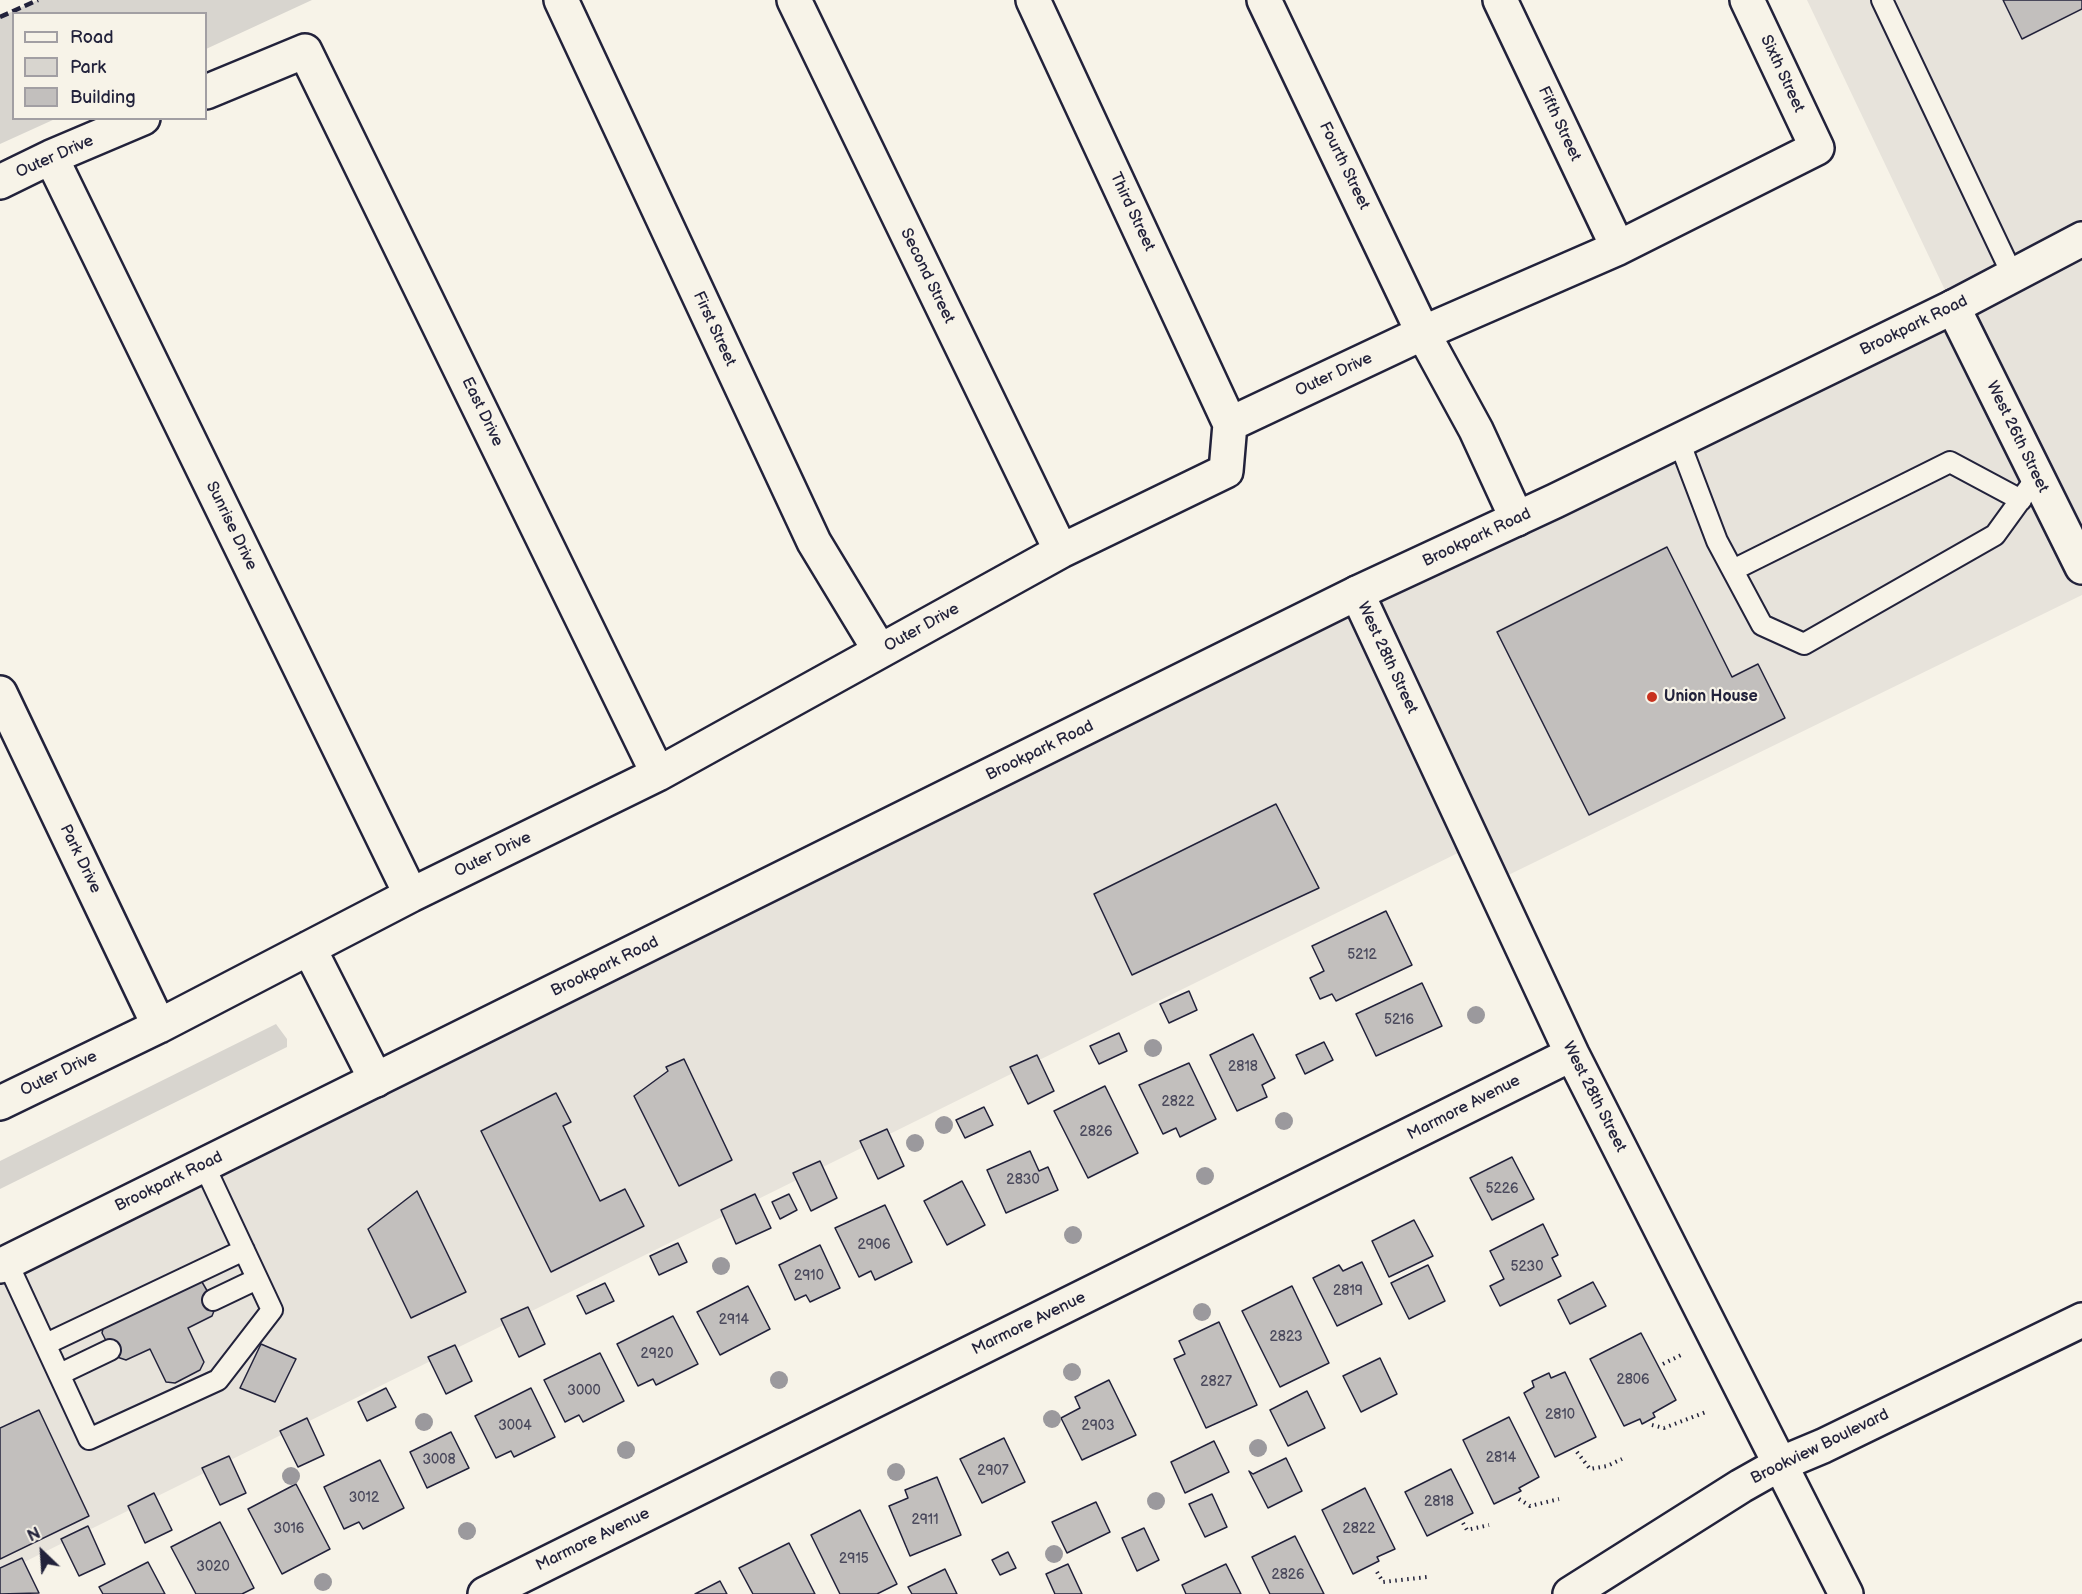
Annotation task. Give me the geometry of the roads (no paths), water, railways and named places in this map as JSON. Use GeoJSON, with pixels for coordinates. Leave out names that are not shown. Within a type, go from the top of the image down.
{"type":"FeatureCollection","features":[{"type":"Feature","properties":{"kind":"street","name":"First Street"},"geometry":{"type":"LineString","coordinates":[[561,0],[814,542],[880,651]]}},
{"type":"Feature","properties":{"kind":"street","name":"Second Street"},"geometry":{"type":"LineString","coordinates":[[794,0],[1061,551]]}},
{"type":"Feature","properties":{"kind":"street","name":"Third Street"},"geometry":{"type":"LineString","coordinates":[[1033,0],[1230,424]]}},
{"type":"Feature","properties":{"kind":"street","name":"Fourth Street"},"geometry":{"type":"LineString","coordinates":[[1264,0],[1423,333],[1476,430],[1517,519]]}},
{"type":"Feature","properties":{"kind":"street","name":"Fifth Street"},"geometry":{"type":"LineString","coordinates":[[1500,0],[1618,248]]}},
{"type":"Feature","properties":{"kind":"street","name":"Sixth Street"},"geometry":{"type":"LineString","coordinates":[[1747,0],[1817,148]]}},
{"type":"Feature","properties":{"kind":"street","name":"East Drive"},"geometry":{"type":"LineString","coordinates":[[207,92],[305,51],[658,774]]}},
{"type":"Feature","properties":{"kind":"street","name":"Outer Drive"},"geometry":{"type":"LineString","coordinates":[[0,182],[51,157],[138,120]]}},
{"type":"Feature","properties":{"kind":"street","name":"Outer Drive"},"geometry":{"type":"LineString","coordinates":[[0,1103],[159,1026],[411,895],[658,774],[1061,551],[1226,471],[1230,424],[1423,333],[1618,248],[1817,148]]}},
{"type":"Feature","properties":{"kind":"street","name":"Sunrise Drive"},"geometry":{"type":"LineString","coordinates":[[51,157],[411,895]]}},
{"type":"Feature","properties":{"kind":"street","name":"Brookpark Road"},"geometry":{"type":"LineString","coordinates":[[4,1264],[1357,593],[1517,519],[1953,307],[2082,239]]}},
{"type":"Feature","properties":{"kind":"street","name":"West 26th Street"},"geometry":{"type":"LineString","coordinates":[[1953,307],[2029,489],[2082,567]]}},
{"type":"Feature","properties":{"kind":"street","name":"West 28th Street"},"geometry":{"type":"LineString","coordinates":[[1357,593],[1572,1054],[1846,1594]]}},
{"type":"Feature","properties":{"kind":"street","name":"Park Drive"},"geometry":{"type":"LineString","coordinates":[[0,693],[159,1026]]}},
{"type":"Feature","properties":{"kind":"street"},"geometry":{"type":"LineString","coordinates":[[309,948],[376,1080]]}},
{"type":"Feature","properties":{"kind":"street","name":"Marmore Avenue"},"geometry":{"type":"LineString","coordinates":[[485,1594],[1572,1054]]}},
{"type":"Feature","properties":{"kind":"street","name":"Brookview Boulevard"},"geometry":{"type":"LineString","coordinates":[[1570,1594],[1741,1486],[1780,1464],[1823,1446],[2082,1320]]}},
{"type":"Feature","properties":{"kind":"lane"},"geometry":{"type":"LineString","coordinates":[[1882,0],[2013,276]]}},
{"type":"Feature","properties":{"kind":"lane"},"geometry":{"type":"LineString","coordinates":[[1679,441],[1717,541],[1762,625],[1804,644],[1995,535],[2029,489],[1950,462],[1733,570]]}},
{"type":"Feature","properties":{"kind":"lane"},"geometry":{"type":"LineString","coordinates":[[4,1264],[46,1344],[89,1439],[218,1380],[272,1310],[204,1165]]}},
{"type":"Feature","properties":{"kind":"lane"},"geometry":{"type":"LineString","coordinates":[[46,1344],[244,1250]]}},
{"type":"Feature","properties":{"kind":"lane"},"geometry":{"type":"LineString","coordinates":[[213,1300],[257,1279]]}},
{"type":"Feature","properties":{"kind":"lane"},"geometry":{"type":"LineString","coordinates":[[60,1374],[110,1350]]}},
{"type":"Feature","properties":{"kind":"railway"},"geometry":{"type":"LineString","coordinates":[[0,17],[38,0]]}},
{"type":"Feature","properties":{"kind":"place","name":"Union House"},"geometry":{"type":"Point","coordinates":[1652,697]}}]}
